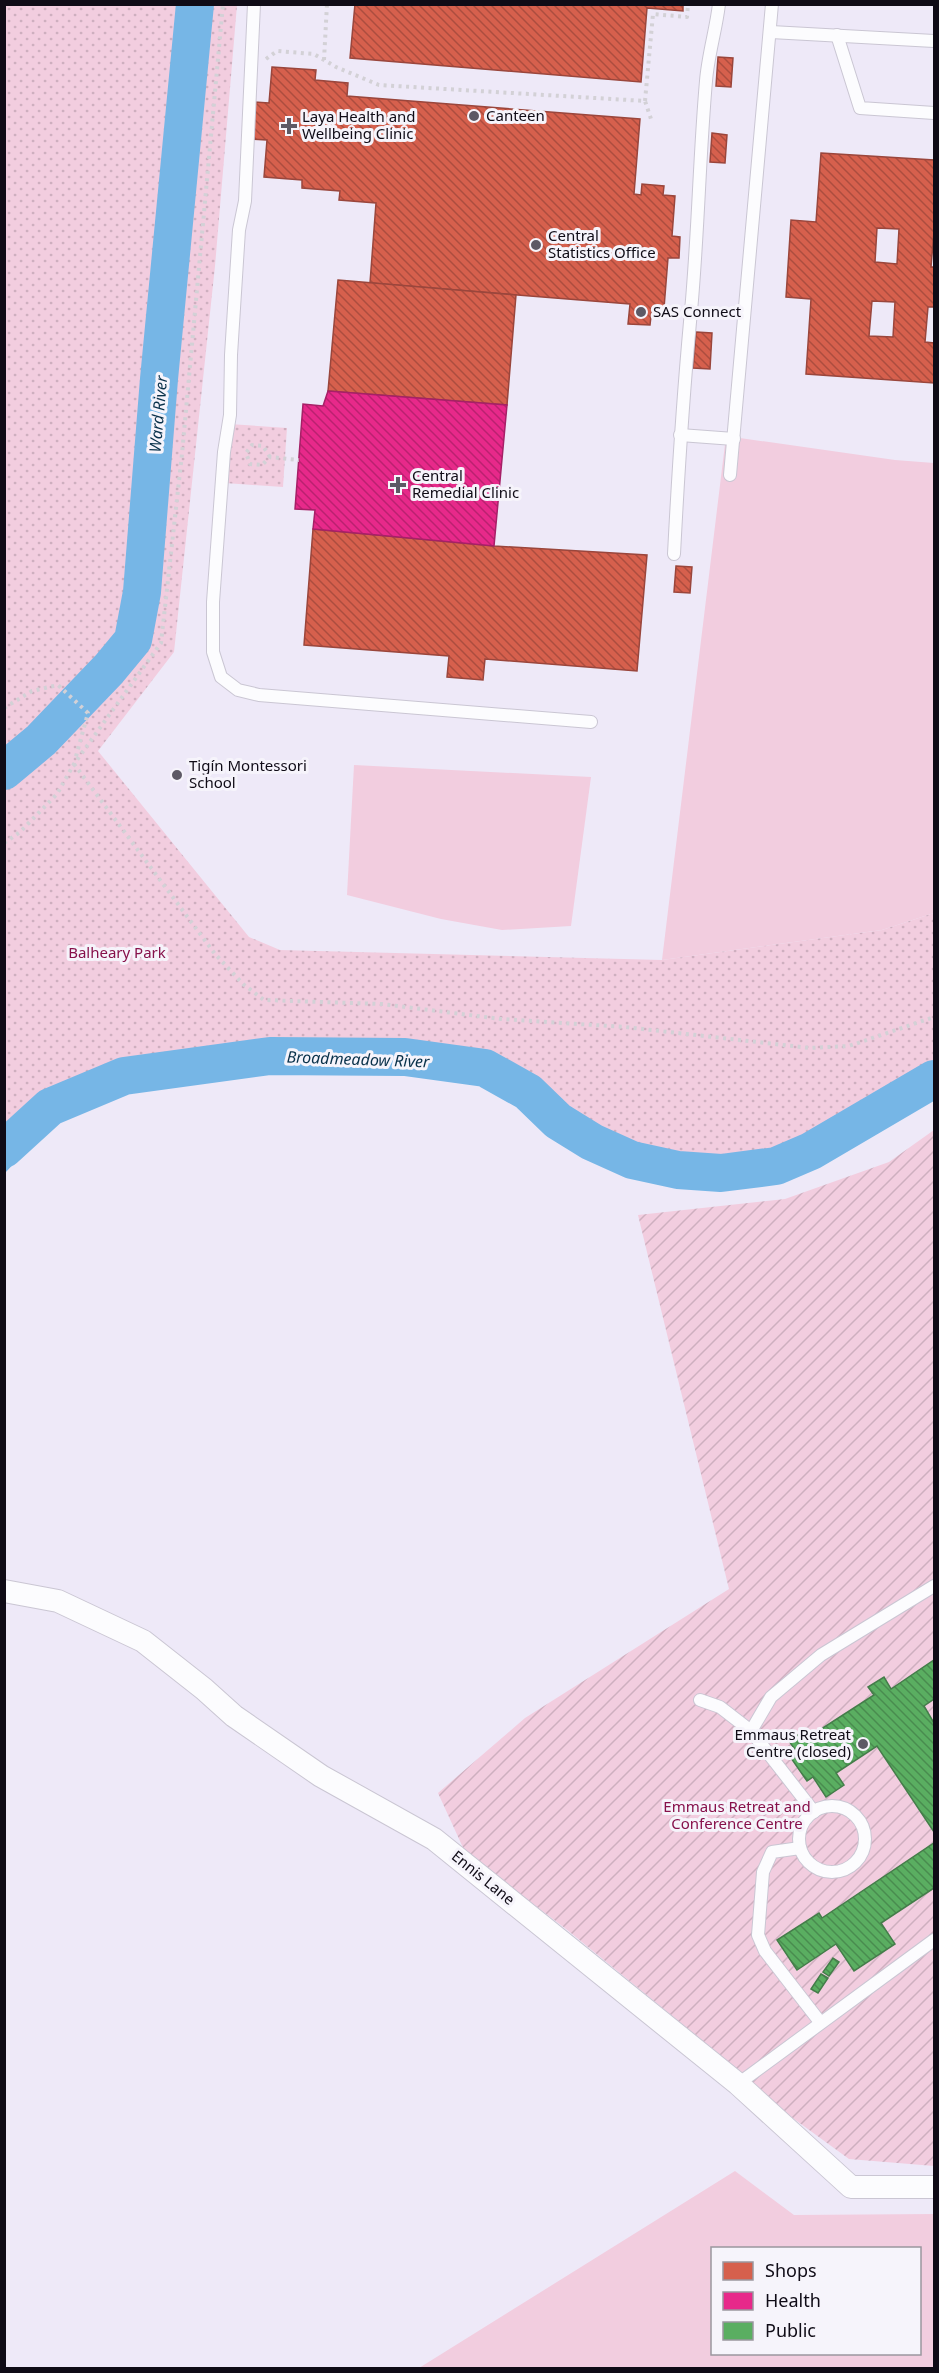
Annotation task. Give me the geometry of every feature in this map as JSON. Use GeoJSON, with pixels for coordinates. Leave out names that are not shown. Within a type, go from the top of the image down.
{"type":"FeatureCollection","features":[{"type":"Feature","properties":{"kind":"street","name":"Ennis Lane"},"geometry":{"type":"LineString","coordinates":[[4,1591],[58,1602],[143,1641],[234,1716],[321,1776],[434,1839],[738,2084],[851,2187],[934,2187]]}},
{"type":"Feature","properties":{"kind":"lane"},"geometry":{"type":"LineString","coordinates":[[254,4],[245,201],[239,230],[231,355],[230,415],[224,452],[213,602],[213,651],[221,677],[238,690],[259,695],[591,722]]}},
{"type":"Feature","properties":{"kind":"lane"},"geometry":{"type":"LineString","coordinates":[[674,554],[680,435],[690,323],[706,78],[719,4]]}},
{"type":"Feature","properties":{"kind":"lane"},"geometry":{"type":"LineString","coordinates":[[730,475],[772,4]]}},
{"type":"Feature","properties":{"kind":"lane"},"geometry":{"type":"LineString","coordinates":[[771,32],[934,41]]}},
{"type":"Feature","properties":{"kind":"lane"},"geometry":{"type":"LineString","coordinates":[[837,35],[860,108],[934,113]]}},
{"type":"Feature","properties":{"kind":"lane"},"geometry":{"type":"LineString","coordinates":[[680,435],[734,439]]}},
{"type":"Feature","properties":{"kind":"lane"},"geometry":{"type":"LineString","coordinates":[[751,1731],[771,1697],[821,1655],[934,1586]]}},
{"type":"Feature","properties":{"kind":"lane"},"geometry":{"type":"LineString","coordinates":[[700,1700],[720,1707],[751,1731],[814,1812]]}},
{"type":"Feature","properties":{"kind":"lane"},"geometry":{"type":"LineString","coordinates":[[834,1806],[844,1808],[853,1814],[864,1831],[863,1851],[850,1867],[830,1872],[820,1870],[804,1857],[800,1848],[801,1828],[814,1812],[834,1806]]}},
{"type":"Feature","properties":{"kind":"lane"},"geometry":{"type":"LineString","coordinates":[[800,1848],[772,1852],[763,1872],[758,1935],[765,1951],[820,2022]]}},
{"type":"Feature","properties":{"kind":"lane"},"geometry":{"type":"LineString","coordinates":[[738,2084],[934,1940]]}},
{"type":"Feature","properties":{"kind":"path"},"geometry":{"type":"LineString","coordinates":[[4,843],[20,832],[57,794],[74,764],[161,643],[182,454],[223,4]]}},
{"type":"Feature","properties":{"kind":"path"},"geometry":{"type":"LineString","coordinates":[[324,60],[327,4]]}},
{"type":"Feature","properties":{"kind":"path"},"geometry":{"type":"LineString","coordinates":[[652,122],[645,101],[653,14],[687,17],[688,4]]}},
{"type":"Feature","properties":{"kind":"path"},"geometry":{"type":"LineString","coordinates":[[250,69],[277,51],[314,54],[379,86],[645,101]]}},
{"type":"Feature","properties":{"kind":"path"},"geometry":{"type":"LineString","coordinates":[[252,445],[263,446],[270,457],[262,465],[250,464],[246,453],[252,445]]}},
{"type":"Feature","properties":{"kind":"path"},"geometry":{"type":"LineString","coordinates":[[270,457],[299,460]]}},
{"type":"Feature","properties":{"kind":"path"},"geometry":{"type":"LineString","coordinates":[[4,708],[32,691],[58,685],[88,713],[74,764]]}},
{"type":"Feature","properties":{"kind":"path"},"geometry":{"type":"LineString","coordinates":[[74,764],[215,954],[243,984],[264,1000],[382,1004],[501,1018],[625,1027],[810,1047],[849,1046],[934,1017]]}},
{"type":"Feature","properties":{"kind":"green space","name":"Balheary Park"},"geometry":{"type":"Polygon","coordinates":[[[5,5],[237,5],[215,266],[174,652],[98,751],[249,937],[280,950],[662,960],[882,930],[934,913],[934,1070],[874,1102],[788,1155],[691,1161],[658,1157],[577,1116],[532,1080],[493,1060],[419,1046],[329,1045],[255,1049],[142,1064],[91,1075],[24,1109],[5,1129],[5,5]]]}},
{"type":"Feature","properties":{"kind":"green space"},"geometry":{"type":"Polygon","coordinates":[[[229,424],[287,428],[283,487],[225,483],[229,424]]]}},
{"type":"Feature","properties":{"kind":"green space"},"geometry":{"type":"Polygon","coordinates":[[[726,436],[895,460],[934,463],[934,913],[882,930],[662,960],[726,436]]]}},
{"type":"Feature","properties":{"kind":"green space"},"geometry":{"type":"Polygon","coordinates":[[[354,765],[591,777],[571,926],[502,930],[441,919],[347,895],[354,765]]]}},
{"type":"Feature","properties":{"kind":"green space","name":"Emmaus Retreat and Conference Centre"},"geometry":{"type":"Polygon","coordinates":[[[934,1130],[934,2166],[849,2159],[779,2108],[709,2046],[566,1929],[465,1852],[438,1793],[525,1718],[729,1589],[638,1215],[785,1199],[889,1162],[934,1130]]]}},
{"type":"Feature","properties":{"kind":"green space"},"geometry":{"type":"Polygon","coordinates":[[[735,2171],[794,2215],[934,2214],[934,2368],[419,2368],[735,2171]]]}},
{"type":"Feature","properties":{"kind":"water"},"geometry":{"type":"Polygon","coordinates":[[[69,1087],[76,1108],[54,1121],[5,1173],[5,1129],[24,1109],[69,1087]]]}},
{"type":"Feature","properties":{"kind":"building: Shops"},"geometry":{"type":"Polygon","coordinates":[[[355,4],[683,4],[683,11],[647,8],[641,82],[350,58],[355,4]]]}},
{"type":"Feature","properties":{"kind":"building: Shops"},"geometry":{"type":"Polygon","coordinates":[[[718,57],[733,58],[731,87],[716,86],[718,57]]]}},
{"type":"Feature","properties":{"kind":"building: Shops"},"geometry":{"type":"Polygon","coordinates":[[[272,67],[316,70],[315,80],[348,83],[347,96],[640,119],[634,194],[641,195],[642,184],[664,186],[663,195],[675,196],[672,236],[680,237],[679,258],[668,258],[664,308],[652,307],[650,325],[628,324],[630,304],[370,283],[376,203],[339,200],[340,191],[302,188],[302,180],[264,177],[267,140],[252,139],[255,102],[269,103],[272,67]]]}},
{"type":"Feature","properties":{"kind":"building: Shops"},"geometry":{"type":"Polygon","coordinates":[[[712,133],[727,135],[725,163],[710,162],[712,133]]]}},
{"type":"Feature","properties":{"kind":"building: Shops"},"geometry":{"type":"Polygon","coordinates":[[[821,153],[934,160],[934,232],[931,267],[934,267],[934,307],[928,307],[925,342],[934,343],[934,383],[806,374],[811,299],[786,297],[791,220],[816,222],[821,153]],[[877,228],[875,262],[897,264],[899,229],[877,228]],[[872,301],[869,336],[893,337],[895,302],[872,301]]]}},
{"type":"Feature","properties":{"kind":"building: Shops"},"geometry":{"type":"Polygon","coordinates":[[[338,280],[516,295],[507,405],[328,391],[338,280]]]}},
{"type":"Feature","properties":{"kind":"building: Shops"},"geometry":{"type":"Polygon","coordinates":[[[696,332],[712,333],[710,369],[693,368],[696,332]]]}},
{"type":"Feature","properties":{"kind":"building: Shops"},"geometry":{"type":"Polygon","coordinates":[[[313,529],[494,546],[647,555],[637,671],[485,659],[483,680],[447,677],[449,656],[304,645],[313,529]]]}},
{"type":"Feature","properties":{"kind":"building: Shops"},"geometry":{"type":"Polygon","coordinates":[[[676,566],[692,567],[690,593],[674,592],[676,566]]]}},
{"type":"Feature","properties":{"kind":"building: Health","name":"Central Remedial Clinic"},"geometry":{"type":"Polygon","coordinates":[[[328,391],[507,405],[494,546],[313,529],[315,510],[295,509],[303,404],[323,406],[328,391]]]}},
{"type":"Feature","properties":{"kind":"building: Public","name":"Emmaus Retreat Centre (closed)"},"geometry":{"type":"Polygon","coordinates":[[[934,1660],[934,1699],[924,1706],[934,1723],[934,1832],[877,1746],[836,1773],[844,1785],[826,1797],[813,1777],[807,1781],[791,1758],[798,1754],[789,1741],[807,1729],[812,1735],[874,1695],[868,1687],[884,1677],[891,1689],[934,1660]]]}},
{"type":"Feature","properties":{"kind":"building: Public"},"geometry":{"type":"Polygon","coordinates":[[[934,1843],[934,1888],[881,1923],[895,1944],[854,1971],[836,1944],[797,1970],[777,1940],[819,1913],[822,1918],[934,1843]]]}},
{"type":"Feature","properties":{"kind":"building: Public"},"geometry":{"type":"Polygon","coordinates":[[[833,1958],[839,1962],[829,1976],[823,1972],[833,1958]]]}},
{"type":"Feature","properties":{"kind":"building: Public"},"geometry":{"type":"Polygon","coordinates":[[[821,1974],[828,1978],[818,1993],[811,1989],[821,1974]]]}},
{"type":"Feature","properties":{"kind":"waterway","name":"Ward River"},"geometry":{"type":"LineString","coordinates":[[4,771],[41,740],[109,669],[133,640],[142,592],[159,379],[195,4]]}},
{"type":"Feature","properties":{"kind":"waterway","name":"Broadmeadow River"},"geometry":{"type":"LineString","coordinates":[[4,1149],[50,1107],[124,1076],[270,1056],[405,1057],[485,1068],[528,1092],[558,1121],[592,1142],[632,1160],[678,1170],[721,1173],[776,1166],[811,1151],[934,1079]]}},
{"type":"Feature","properties":{"kind":"place","name":"Canteen"},"geometry":{"type":"Point","coordinates":[474,116]}},
{"type":"Feature","properties":{"kind":"place","name":"Laya Health and Wellbeing Clinic"},"geometry":{"type":"Point","coordinates":[289,126]}},
{"type":"Feature","properties":{"kind":"place","name":"Central Statistics Office"},"geometry":{"type":"Point","coordinates":[536,245]}},
{"type":"Feature","properties":{"kind":"place","name":"SAS Connect"},"geometry":{"type":"Point","coordinates":[641,312]}},
{"type":"Feature","properties":{"kind":"place","name":"Central Remedial Clinic"},"geometry":{"type":"Point","coordinates":[398,485]}},
{"type":"Feature","properties":{"kind":"place","name":"Tigín Montessori School"},"geometry":{"type":"Point","coordinates":[177,775]}},
{"type":"Feature","properties":{"kind":"place","name":"Emmaus Retreat Centre (closed)"},"geometry":{"type":"Point","coordinates":[863,1744]}}]}
